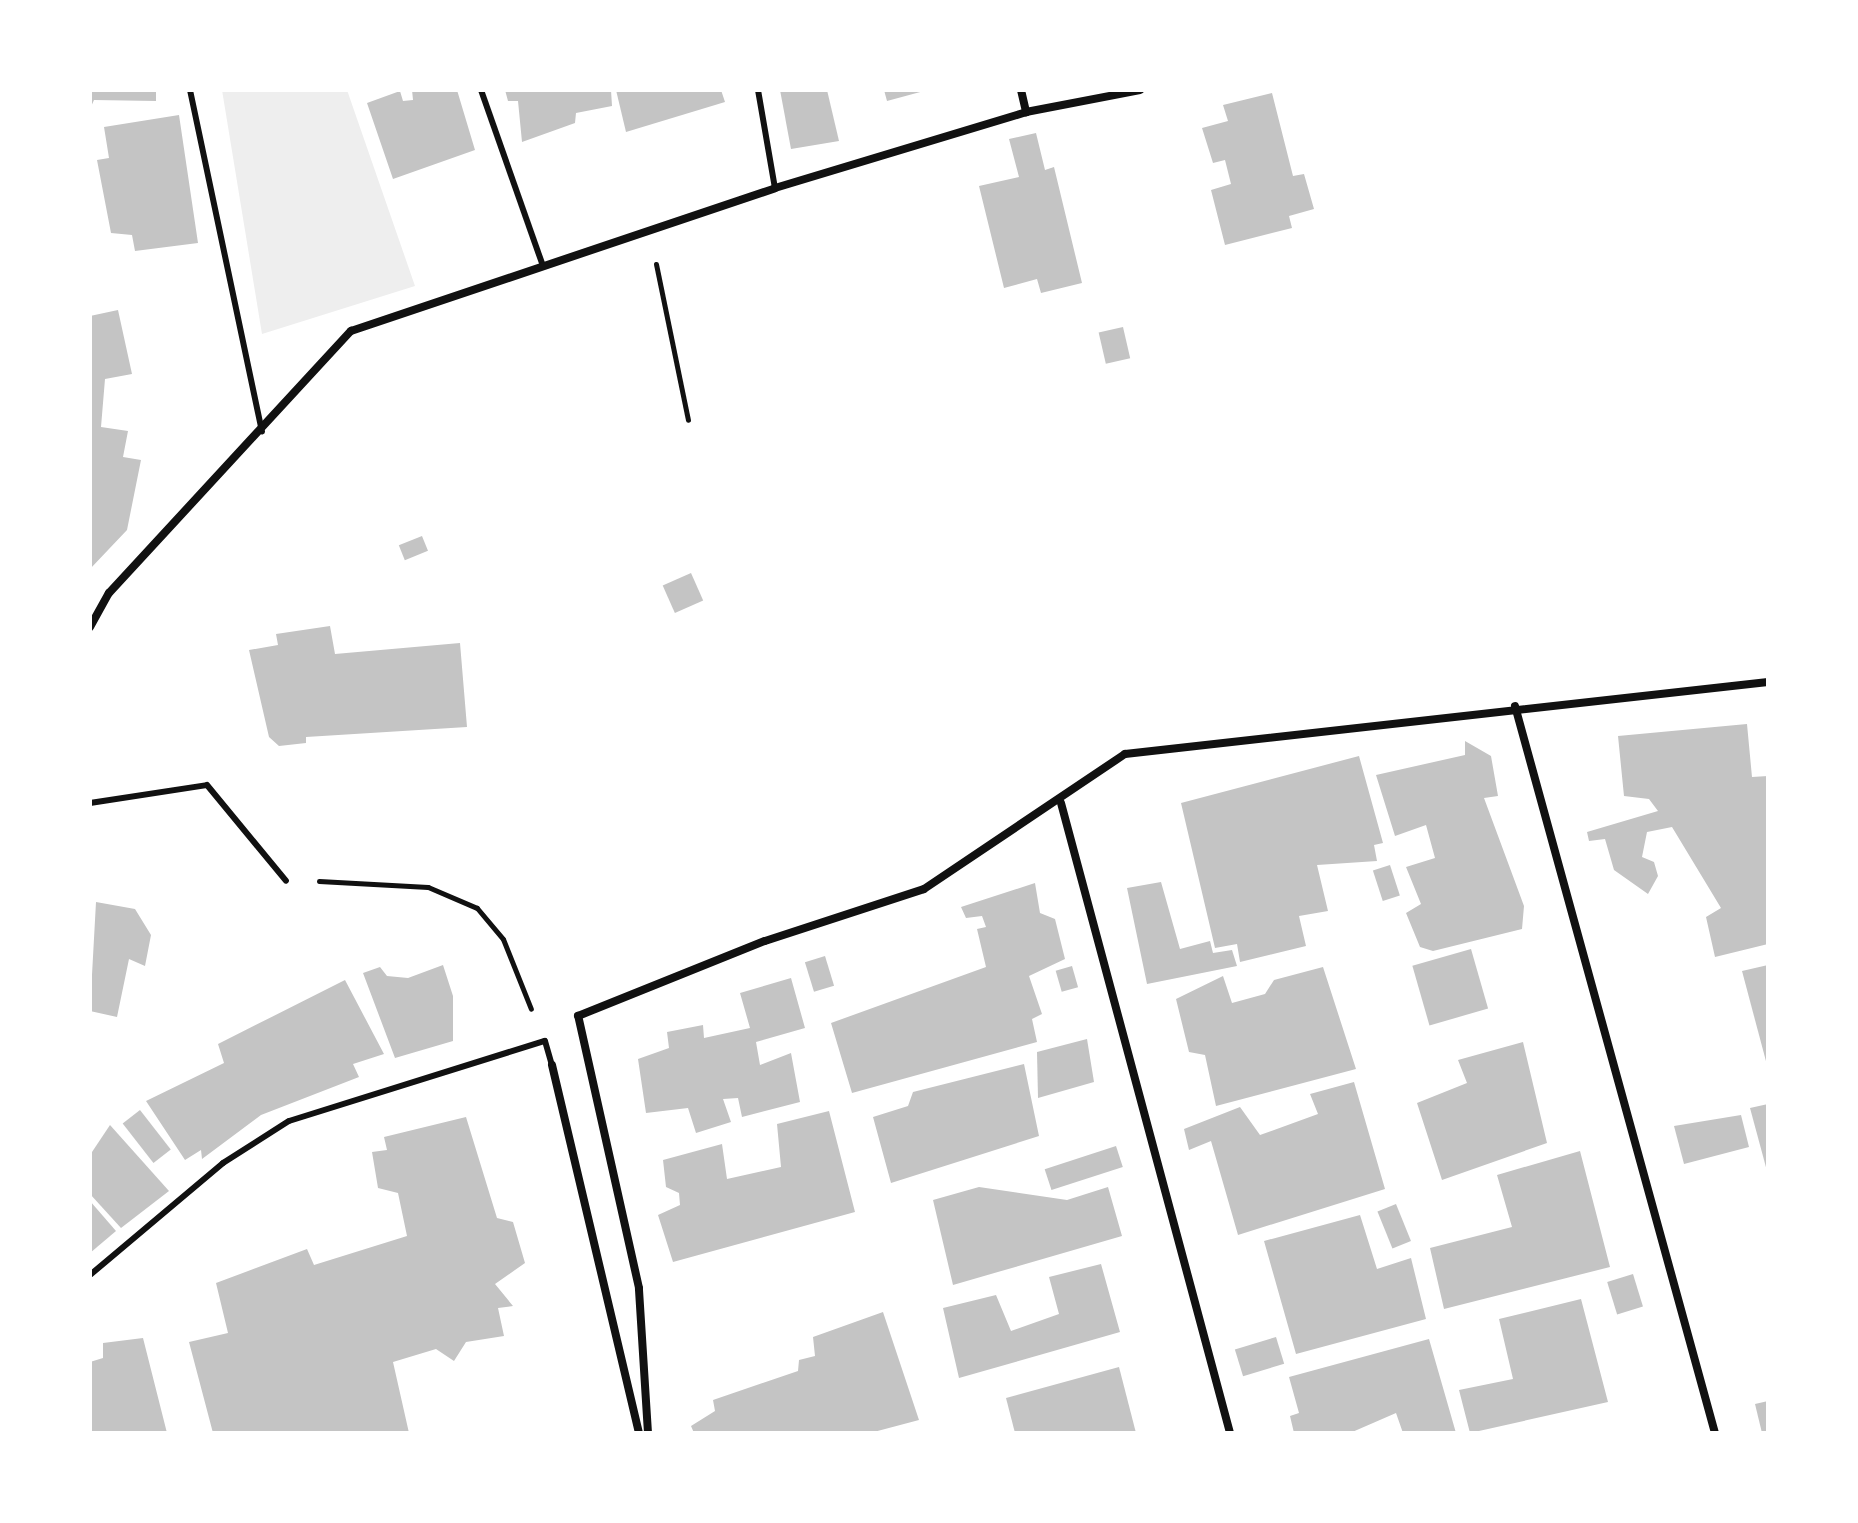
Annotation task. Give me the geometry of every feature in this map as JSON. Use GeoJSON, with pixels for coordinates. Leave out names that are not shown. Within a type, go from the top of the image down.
{"type":"FeatureCollection","features":[{"type":"Feature","properties":{"kind":"street"},"geometry":{"type":"LineString","coordinates":[[1021,90],[1026,112]]}},
{"type":"Feature","properties":{"kind":"street"},"geometry":{"type":"LineString","coordinates":[[90,627],[109,593],[263,432],[351,331],[542,263],[775,188],[1026,112],[1140,90]]}},
{"type":"Feature","properties":{"kind":"street"},"geometry":{"type":"LineString","coordinates":[[648,1433],[639,1288],[578,1016],[765,941],[924,889],[1061,803],[1125,754],[1515,706],[1768,682]]}},
{"type":"Feature","properties":{"kind":"street"},"geometry":{"type":"LineString","coordinates":[[1515,706],[1715,1433]]}},
{"type":"Feature","properties":{"kind":"street"},"geometry":{"type":"LineString","coordinates":[[1061,803],[1230,1433]]}},
{"type":"Feature","properties":{"kind":"street"},"geometry":{"type":"LineString","coordinates":[[552,1065],[639,1433]]}},
{"type":"Feature","properties":{"kind":"lane"},"geometry":{"type":"LineString","coordinates":[[190,90],[263,432]]}},
{"type":"Feature","properties":{"kind":"lane"},"geometry":{"type":"LineString","coordinates":[[481,90],[542,263]]}},
{"type":"Feature","properties":{"kind":"lane"},"geometry":{"type":"LineString","coordinates":[[758,90],[775,188]]}},
{"type":"Feature","properties":{"kind":"lane"},"geometry":{"type":"LineString","coordinates":[[90,803],[207,785],[286,881]]}},
{"type":"Feature","properties":{"kind":"lane"},"geometry":{"type":"LineString","coordinates":[[90,1275],[223,1163],[289,1121],[545,1041],[552,1065]]}},
{"type":"Feature","properties":{"kind":"path"},"geometry":{"type":"LineString","coordinates":[[648,228],[688,420]]}},
{"type":"Feature","properties":{"kind":"path"},"geometry":{"type":"LineString","coordinates":[[286,881],[428,887],[477,908],[503,939],[545,1041]]}},
{"type":"Feature","properties":{"kind":"shaded area"},"geometry":{"type":"Polygon","coordinates":[[[222,90],[347,90],[415,286],[262,334],[222,90]]]}},
{"type":"Feature","properties":{"kind":"building"},"geometry":{"type":"Polygon","coordinates":[[[90,90],[156,90],[156,101],[94,100],[90,109],[90,90]]]}},
{"type":"Feature","properties":{"kind":"building"},"geometry":{"type":"Polygon","coordinates":[[[412,90],[457,90],[475,150],[393,179],[367,103],[400,91],[403,101],[413,100],[412,90]]]}},
{"type":"Feature","properties":{"kind":"building"},"geometry":{"type":"Polygon","coordinates":[[[505,90],[611,90],[612,106],[576,113],[575,123],[522,142],[518,101],[508,101],[505,90]]]}},
{"type":"Feature","properties":{"kind":"building"},"geometry":{"type":"Polygon","coordinates":[[[616,90],[721,90],[725,102],[626,132],[616,90]]]}},
{"type":"Feature","properties":{"kind":"building"},"geometry":{"type":"Polygon","coordinates":[[[780,90],[827,90],[839,141],[791,149],[780,90]]]}},
{"type":"Feature","properties":{"kind":"building"},"geometry":{"type":"Polygon","coordinates":[[[884,90],[924,90],[924,91],[887,101],[884,90]]]}},
{"type":"Feature","properties":{"kind":"building"},"geometry":{"type":"Polygon","coordinates":[[[1272,93],[1293,176],[1304,174],[1314,209],[1289,216],[1292,228],[1225,245],[1211,190],[1231,184],[1225,160],[1213,163],[1202,128],[1228,121],[1223,105],[1272,93]]]}},
{"type":"Feature","properties":{"kind":"building"},"geometry":{"type":"Polygon","coordinates":[[[179,115],[198,243],[135,251],[132,235],[111,233],[97,160],[109,158],[104,127],[179,115]]]}},
{"type":"Feature","properties":{"kind":"building"},"geometry":{"type":"Polygon","coordinates":[[[1036,133],[1045,170],[1054,167],[1082,283],[1041,293],[1037,279],[1004,288],[979,186],[1019,177],[1009,139],[1036,133]]]}},
{"type":"Feature","properties":{"kind":"building"},"geometry":{"type":"Polygon","coordinates":[[[118,310],[132,374],[105,379],[101,427],[128,431],[123,457],[141,460],[127,530],[90,569],[90,316],[118,310]]]}},
{"type":"Feature","properties":{"kind":"building"},"geometry":{"type":"Polygon","coordinates":[[[1123,327],[1130,358],[1106,364],[1099,333],[1123,327]]]}},
{"type":"Feature","properties":{"kind":"building"},"geometry":{"type":"Polygon","coordinates":[[[422,536],[428,551],[405,560],[399,545],[422,536]]]}},
{"type":"Feature","properties":{"kind":"building"},"geometry":{"type":"Polygon","coordinates":[[[691,573],[703,600],[675,613],[663,586],[691,573]]]}},
{"type":"Feature","properties":{"kind":"building"},"geometry":{"type":"Polygon","coordinates":[[[330,626],[335,654],[460,643],[467,727],[306,737],[306,743],[279,746],[269,737],[249,650],[278,645],[276,634],[330,626]]]}},
{"type":"Feature","properties":{"kind":"building"},"geometry":{"type":"Polygon","coordinates":[[[1747,724],[1752,777],[1768,776],[1768,944],[1715,957],[1706,917],[1721,908],[1672,827],[1647,832],[1642,857],[1654,862],[1658,876],[1648,894],[1614,870],[1605,839],[1589,841],[1587,832],[1658,811],[1649,799],[1624,796],[1618,736],[1747,724]]]}},
{"type":"Feature","properties":{"kind":"building"},"geometry":{"type":"Polygon","coordinates":[[[1465,741],[1491,756],[1498,796],[1484,798],[1524,906],[1522,929],[1433,951],[1420,947],[1406,913],[1421,904],[1406,867],[1435,858],[1426,825],[1395,836],[1376,775],[1465,755],[1465,741]]]}},
{"type":"Feature","properties":{"kind":"building"},"geometry":{"type":"Polygon","coordinates":[[[1359,756],[1383,843],[1374,845],[1377,861],[1317,865],[1328,911],[1299,916],[1306,946],[1240,962],[1237,944],[1215,948],[1181,803],[1359,756]]]}},
{"type":"Feature","properties":{"kind":"building"},"geometry":{"type":"Polygon","coordinates":[[[1390,865],[1400,895],[1383,901],[1373,871],[1390,865]]]}},
{"type":"Feature","properties":{"kind":"building"},"geometry":{"type":"Polygon","coordinates":[[[1161,882],[1180,949],[1210,941],[1213,953],[1232,950],[1237,966],[1147,984],[1127,888],[1161,882]]]}},
{"type":"Feature","properties":{"kind":"building"},"geometry":{"type":"Polygon","coordinates":[[[1035,883],[1040,913],[1055,919],[1065,959],[1029,976],[1042,1014],[1032,1019],[1037,1042],[852,1093],[831,1023],[986,967],[977,929],[986,927],[982,916],[966,918],[961,907],[1035,883]]]}},
{"type":"Feature","properties":{"kind":"building"},"geometry":{"type":"Polygon","coordinates":[[[96,902],[135,909],[151,935],[145,966],[129,959],[117,1017],[90,1011],[96,902]]]}},
{"type":"Feature","properties":{"kind":"building"},"geometry":{"type":"Polygon","coordinates":[[[1471,949],[1488,1009],[1429,1025],[1412,966],[1471,949]]]}},
{"type":"Feature","properties":{"kind":"building"},"geometry":{"type":"Polygon","coordinates":[[[825,956],[834,986],[814,992],[805,962],[825,956]]]}},
{"type":"Feature","properties":{"kind":"building"},"geometry":{"type":"Polygon","coordinates":[[[443,965],[453,996],[453,1041],[395,1058],[363,973],[380,967],[387,976],[408,978],[443,965]]]}},
{"type":"Feature","properties":{"kind":"building"},"geometry":{"type":"Polygon","coordinates":[[[1768,965],[1768,1065],[1767,1065],[1742,971],[1768,965]]]}},
{"type":"Feature","properties":{"kind":"building"},"geometry":{"type":"Polygon","coordinates":[[[1072,966],[1078,987],[1062,992],[1056,971],[1072,966]]]}},
{"type":"Feature","properties":{"kind":"building"},"geometry":{"type":"Polygon","coordinates":[[[1323,967],[1356,1069],[1216,1106],[1205,1055],[1189,1052],[1176,999],[1223,976],[1232,1003],[1265,994],[1274,980],[1323,967]]]}},
{"type":"Feature","properties":{"kind":"building"},"geometry":{"type":"Polygon","coordinates":[[[791,978],[805,1028],[756,1042],[760,1065],[791,1053],[800,1102],[742,1117],[738,1098],[723,1099],[731,1122],[696,1133],[688,1108],[646,1113],[638,1059],[669,1048],[667,1032],[703,1025],[704,1038],[750,1028],[740,993],[791,978]]]}},
{"type":"Feature","properties":{"kind":"building"},"geometry":{"type":"Polygon","coordinates":[[[345,980],[384,1054],[353,1064],[359,1077],[261,1115],[202,1159],[201,1150],[185,1160],[146,1101],[224,1063],[218,1044],[345,980]]]}},
{"type":"Feature","properties":{"kind":"building"},"geometry":{"type":"Polygon","coordinates":[[[1087,1039],[1094,1082],[1038,1098],[1037,1052],[1087,1039]]]}},
{"type":"Feature","properties":{"kind":"building"},"geometry":{"type":"Polygon","coordinates":[[[1523,1042],[1547,1143],[1442,1180],[1417,1103],[1467,1083],[1458,1060],[1523,1042]]]}},
{"type":"Feature","properties":{"kind":"building"},"geometry":{"type":"Polygon","coordinates":[[[1024,1064],[1039,1136],[891,1183],[873,1117],[908,1106],[913,1092],[1024,1064]]]}},
{"type":"Feature","properties":{"kind":"building"},"geometry":{"type":"Polygon","coordinates":[[[1354,1082],[1385,1189],[1238,1235],[1211,1141],[1189,1150],[1184,1129],[1240,1107],[1260,1135],[1318,1114],[1310,1094],[1354,1082]]]}},
{"type":"Feature","properties":{"kind":"building"},"geometry":{"type":"Polygon","coordinates":[[[1768,1104],[1768,1171],[1767,1171],[1750,1108],[1768,1104]]]}},
{"type":"Feature","properties":{"kind":"building"},"geometry":{"type":"Polygon","coordinates":[[[140,1110],[171,1149],[153,1163],[123,1124],[140,1110]]]}},
{"type":"Feature","properties":{"kind":"building"},"geometry":{"type":"Polygon","coordinates":[[[829,1111],[855,1212],[673,1262],[658,1215],[680,1205],[679,1193],[666,1187],[663,1160],[722,1144],[727,1179],[781,1167],[777,1124],[829,1111]]]}},
{"type":"Feature","properties":{"kind":"building"},"geometry":{"type":"Polygon","coordinates":[[[1741,1115],[1749,1147],[1684,1164],[1674,1126],[1741,1115]]]}},
{"type":"Feature","properties":{"kind":"building"},"geometry":{"type":"Polygon","coordinates":[[[466,1117],[497,1218],[513,1222],[525,1263],[495,1284],[513,1306],[498,1308],[504,1336],[466,1342],[454,1361],[436,1349],[393,1362],[409,1433],[213,1433],[189,1342],[228,1333],[216,1283],[307,1249],[314,1265],[407,1236],[398,1193],[378,1188],[372,1152],[387,1150],[384,1137],[466,1117]]]}},
{"type":"Feature","properties":{"kind":"building"},"geometry":{"type":"Polygon","coordinates":[[[110,1125],[169,1191],[121,1228],[90,1194],[90,1155],[110,1125]]]}},
{"type":"Feature","properties":{"kind":"building"},"geometry":{"type":"Polygon","coordinates":[[[1116,1146],[1123,1167],[1051,1190],[1045,1169],[1116,1146]]]}},
{"type":"Feature","properties":{"kind":"building"},"geometry":{"type":"Polygon","coordinates":[[[1580,1151],[1610,1267],[1444,1309],[1430,1248],[1512,1227],[1497,1175],[1580,1151]]]}},
{"type":"Feature","properties":{"kind":"building"},"geometry":{"type":"Polygon","coordinates":[[[979,1187],[1067,1200],[1108,1187],[1122,1236],[953,1285],[933,1200],[979,1187]]]}},
{"type":"Feature","properties":{"kind":"building"},"geometry":{"type":"Polygon","coordinates":[[[90,1201],[116,1231],[90,1253],[90,1201]]]}},
{"type":"Feature","properties":{"kind":"building"},"geometry":{"type":"Polygon","coordinates":[[[1396,1204],[1411,1241],[1392,1249],[1377,1211],[1396,1204]]]}},
{"type":"Feature","properties":{"kind":"building"},"geometry":{"type":"Polygon","coordinates":[[[1360,1215],[1377,1269],[1411,1258],[1426,1319],[1296,1354],[1264,1241],[1360,1215]]]}},
{"type":"Feature","properties":{"kind":"building"},"geometry":{"type":"Polygon","coordinates":[[[1101,1264],[1120,1332],[959,1378],[943,1308],[996,1295],[1011,1331],[1059,1314],[1049,1277],[1101,1264]]]}},
{"type":"Feature","properties":{"kind":"building"},"geometry":{"type":"Polygon","coordinates":[[[1633,1274],[1643,1307],[1617,1314],[1607,1282],[1633,1274]]]}},
{"type":"Feature","properties":{"kind":"building"},"geometry":{"type":"Polygon","coordinates":[[[1581,1299],[1608,1402],[1470,1433],[1459,1390],[1513,1379],[1499,1319],[1581,1299]]]}},
{"type":"Feature","properties":{"kind":"building"},"geometry":{"type":"Polygon","coordinates":[[[883,1312],[919,1420],[870,1433],[694,1433],[691,1426],[715,1411],[713,1400],[798,1371],[799,1360],[815,1356],[813,1337],[883,1312]]]}},
{"type":"Feature","properties":{"kind":"building"},"geometry":{"type":"Polygon","coordinates":[[[1276,1337],[1284,1364],[1243,1376],[1235,1350],[1276,1337]]]}},
{"type":"Feature","properties":{"kind":"building"},"geometry":{"type":"Polygon","coordinates":[[[143,1338],[167,1433],[90,1433],[90,1362],[103,1358],[103,1343],[143,1338]]]}},
{"type":"Feature","properties":{"kind":"building"},"geometry":{"type":"Polygon","coordinates":[[[1429,1339],[1456,1433],[1403,1433],[1396,1413],[1350,1433],[1294,1433],[1290,1416],[1299,1413],[1289,1377],[1429,1339]]]}},
{"type":"Feature","properties":{"kind":"building"},"geometry":{"type":"Polygon","coordinates":[[[1119,1367],[1136,1433],[1015,1433],[1006,1398],[1119,1367]]]}},
{"type":"Feature","properties":{"kind":"building"},"geometry":{"type":"Polygon","coordinates":[[[1768,1401],[1768,1433],[1762,1433],[1755,1404],[1768,1401]]]}}]}
